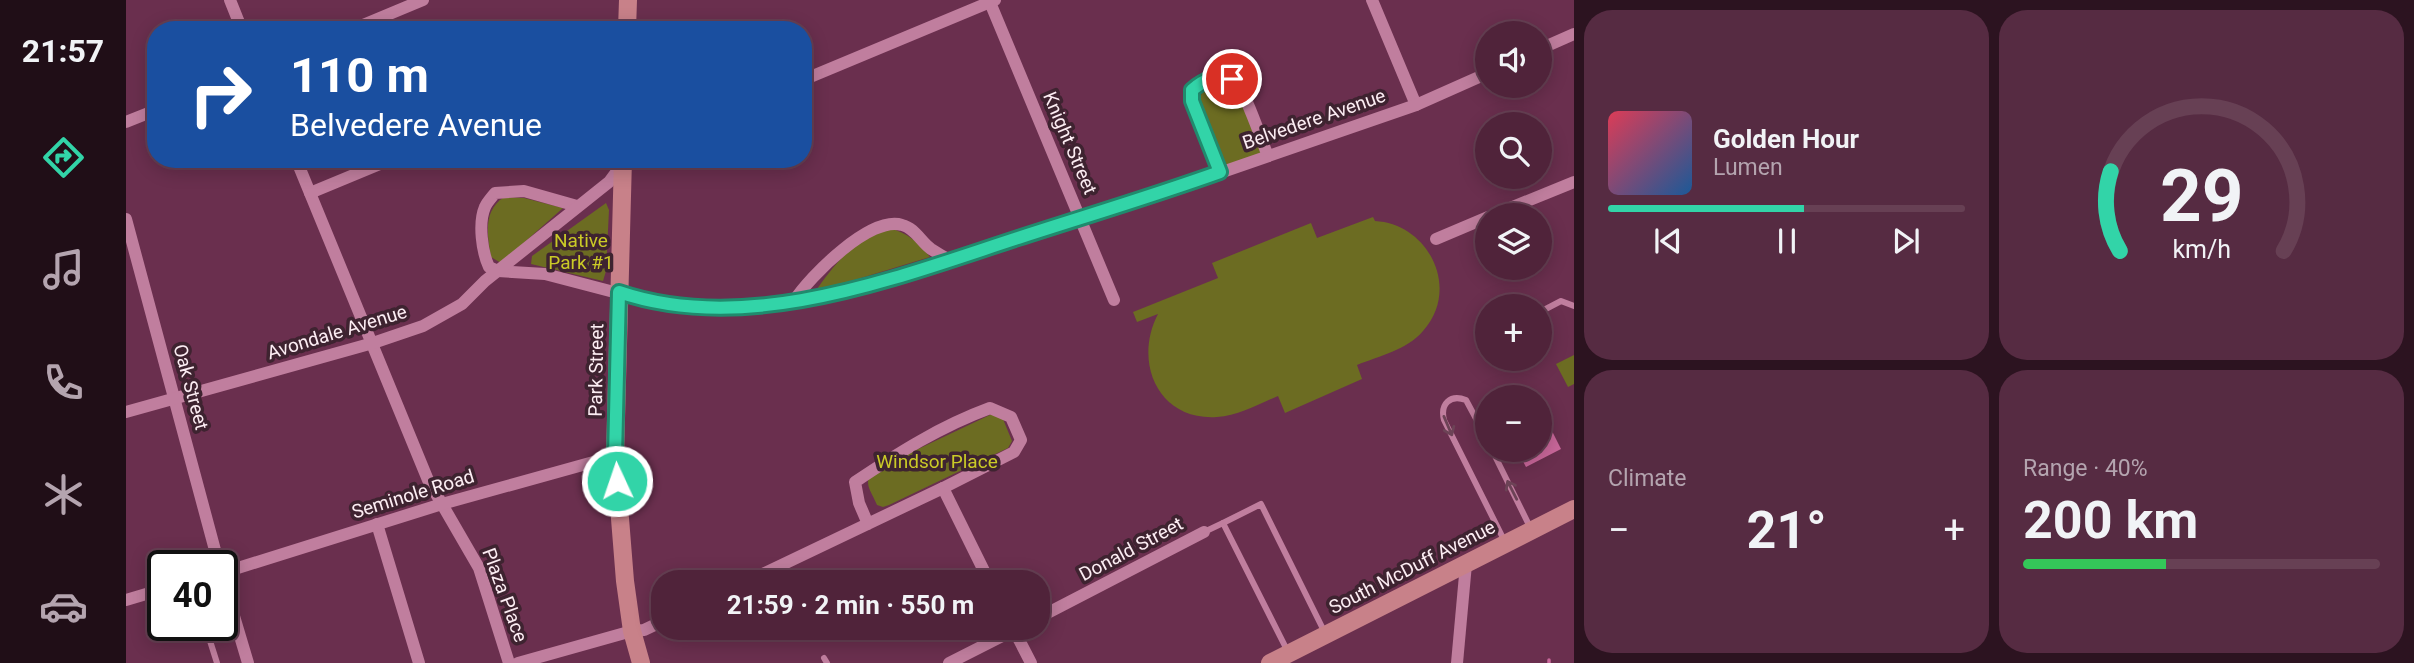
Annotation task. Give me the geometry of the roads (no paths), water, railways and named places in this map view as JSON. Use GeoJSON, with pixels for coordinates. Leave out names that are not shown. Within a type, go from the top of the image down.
{"type":"FeatureCollection","features":[{"type":"Feature","properties":{"kind":"street"},"geometry":{"type":"LineString","coordinates":[[230,0],[238,21]]}},
{"type":"Feature","properties":{"kind":"street"},"geometry":{"type":"LineString","coordinates":[[373,21],[423,0]]}},
{"type":"Feature","properties":{"kind":"street"},"geometry":{"type":"LineString","coordinates":[[1372,0],[1416,105]]}},
{"type":"Feature","properties":{"kind":"street"},"geometry":{"type":"LineString","coordinates":[[812,76],[991,1]]}},
{"type":"Feature","properties":{"kind":"street","name":"Knight Street"},"geometry":{"type":"LineString","coordinates":[[991,1],[1114,300]]}},
{"type":"Feature","properties":{"kind":"street"},"geometry":{"type":"LineString","coordinates":[[1552,44],[1574,34]]}},
{"type":"Feature","properties":{"kind":"street"},"geometry":{"type":"LineString","coordinates":[[1220,172],[1192,101],[1192,90],[1202,81],[1221,76],[1232,79],[1241,90],[1268,156]]}},
{"type":"Feature","properties":{"kind":"street","name":"Belvedere Avenue"},"geometry":{"type":"LineString","coordinates":[[498,271],[545,274],[633,297],[693,306],[746,307],[837,295],[1150,197],[1416,105],[1475,79]]}},
{"type":"Feature","properties":{"kind":"street"},"geometry":{"type":"LineString","coordinates":[[126,122],[147,114]]}},
{"type":"Feature","properties":{"kind":"street","name":"Plaza Place"},"geometry":{"type":"LineString","coordinates":[[300,168],[428,480],[479,568],[509,663]]}},
{"type":"Feature","properties":{"kind":"street"},"geometry":{"type":"LineString","coordinates":[[310,193],[370,168]]}},
{"type":"Feature","properties":{"kind":"street","name":"Avondale Avenue"},"geometry":{"type":"LineString","coordinates":[[126,412],[403,334],[447,313],[462,304],[498,271],[609,182],[619,168]]}},
{"type":"Feature","properties":{"kind":"street","name":"Park Street"},"geometry":{"type":"LineString","coordinates":[[625,168],[615,456],[625,581],[632,631],[641,663]]}},
{"type":"Feature","properties":{"kind":"street"},"geometry":{"type":"LineString","coordinates":[[1522,203],[1574,182]]}},
{"type":"Feature","properties":{"kind":"street"},"geometry":{"type":"LineString","coordinates":[[498,271],[489,267],[485,257],[482,218],[485,205],[495,193],[524,191],[577,206]]}},
{"type":"Feature","properties":{"kind":"street","name":"Oak Street"},"geometry":{"type":"LineString","coordinates":[[126,219],[215,550]]}},
{"type":"Feature","properties":{"kind":"street"},"geometry":{"type":"LineString","coordinates":[[1436,239],[1475,222]]}},
{"type":"Feature","properties":{"kind":"street"},"geometry":{"type":"LineString","coordinates":[[794,301],[812,278],[860,236],[878,226],[895,223],[905,225],[929,248],[950,260]]}},
{"type":"Feature","properties":{"kind":"street"},"geometry":{"type":"LineString","coordinates":[[771,570],[868,524],[943,488],[1014,452],[1021,440],[1011,417],[990,408],[968,416],[908,446],[855,482],[859,503],[868,524]]}},
{"type":"Feature","properties":{"kind":"street","name":"Seminole Road"},"geometry":{"type":"LineString","coordinates":[[238,570],[442,504],[615,456]]}},
{"type":"Feature","properties":{"kind":"street"},"geometry":{"type":"LineString","coordinates":[[943,488],[984,570]]}},
{"type":"Feature","properties":{"kind":"street","name":"South McDuff Avenue"},"geometry":{"type":"LineString","coordinates":[[1270,663],[1574,509]]}},
{"type":"Feature","properties":{"kind":"street"},"geometry":{"type":"LineString","coordinates":[[377,524],[419,663]]}},
{"type":"Feature","properties":{"kind":"street","name":"Donald Street"},"geometry":{"type":"LineString","coordinates":[[1050,612],[1204,532]]}},
{"type":"Feature","properties":{"kind":"street"},"geometry":{"type":"LineString","coordinates":[[1457,663],[1466,564]]}},
{"type":"Feature","properties":{"kind":"street"},"geometry":{"type":"LineString","coordinates":[[126,600],[147,594]]}},
{"type":"Feature","properties":{"kind":"street"},"geometry":{"type":"LineString","coordinates":[[519,663],[651,627]]}},
{"type":"Feature","properties":{"kind":"street"},"geometry":{"type":"LineString","coordinates":[[238,638],[244,662]]}},
{"type":"Feature","properties":{"kind":"street"},"geometry":{"type":"LineString","coordinates":[[949,663],[994,640]]}},
{"type":"Feature","properties":{"kind":"street"},"geometry":{"type":"LineString","coordinates":[[1020,640],[1031,663]]}},
{"type":"Feature","properties":{"kind":"lane"},"geometry":{"type":"LineString","coordinates":[[1552,306],[1561,301],[1574,306]]}},
{"type":"Feature","properties":{"kind":"lane"},"geometry":{"type":"LineString","coordinates":[[1475,417],[1466,400],[1449,400],[1443,410],[1444,420],[1505,544]]}},
{"type":"Feature","properties":{"kind":"lane"},"geometry":{"type":"LineString","coordinates":[[1498,462],[1532,530]]}},
{"type":"Feature","properties":{"kind":"lane"},"geometry":{"type":"LineString","coordinates":[[1204,532],[1261,504],[1326,635]]}},
{"type":"Feature","properties":{"kind":"lane"},"geometry":{"type":"LineString","coordinates":[[1223,523],[1289,653]]}},
{"type":"Feature","properties":{"kind":"lane"},"geometry":{"type":"LineString","coordinates":[[210,641],[217,663]]}},
{"type":"Feature","properties":{"kind":"park label","name":"Native Park #1"},"geometry":{"type":"Point","coordinates":[581,251]}},
{"type":"Feature","properties":{"kind":"park label","name":"Windsor Place"},"geometry":{"type":"Point","coordinates":[937,461]}}]}
